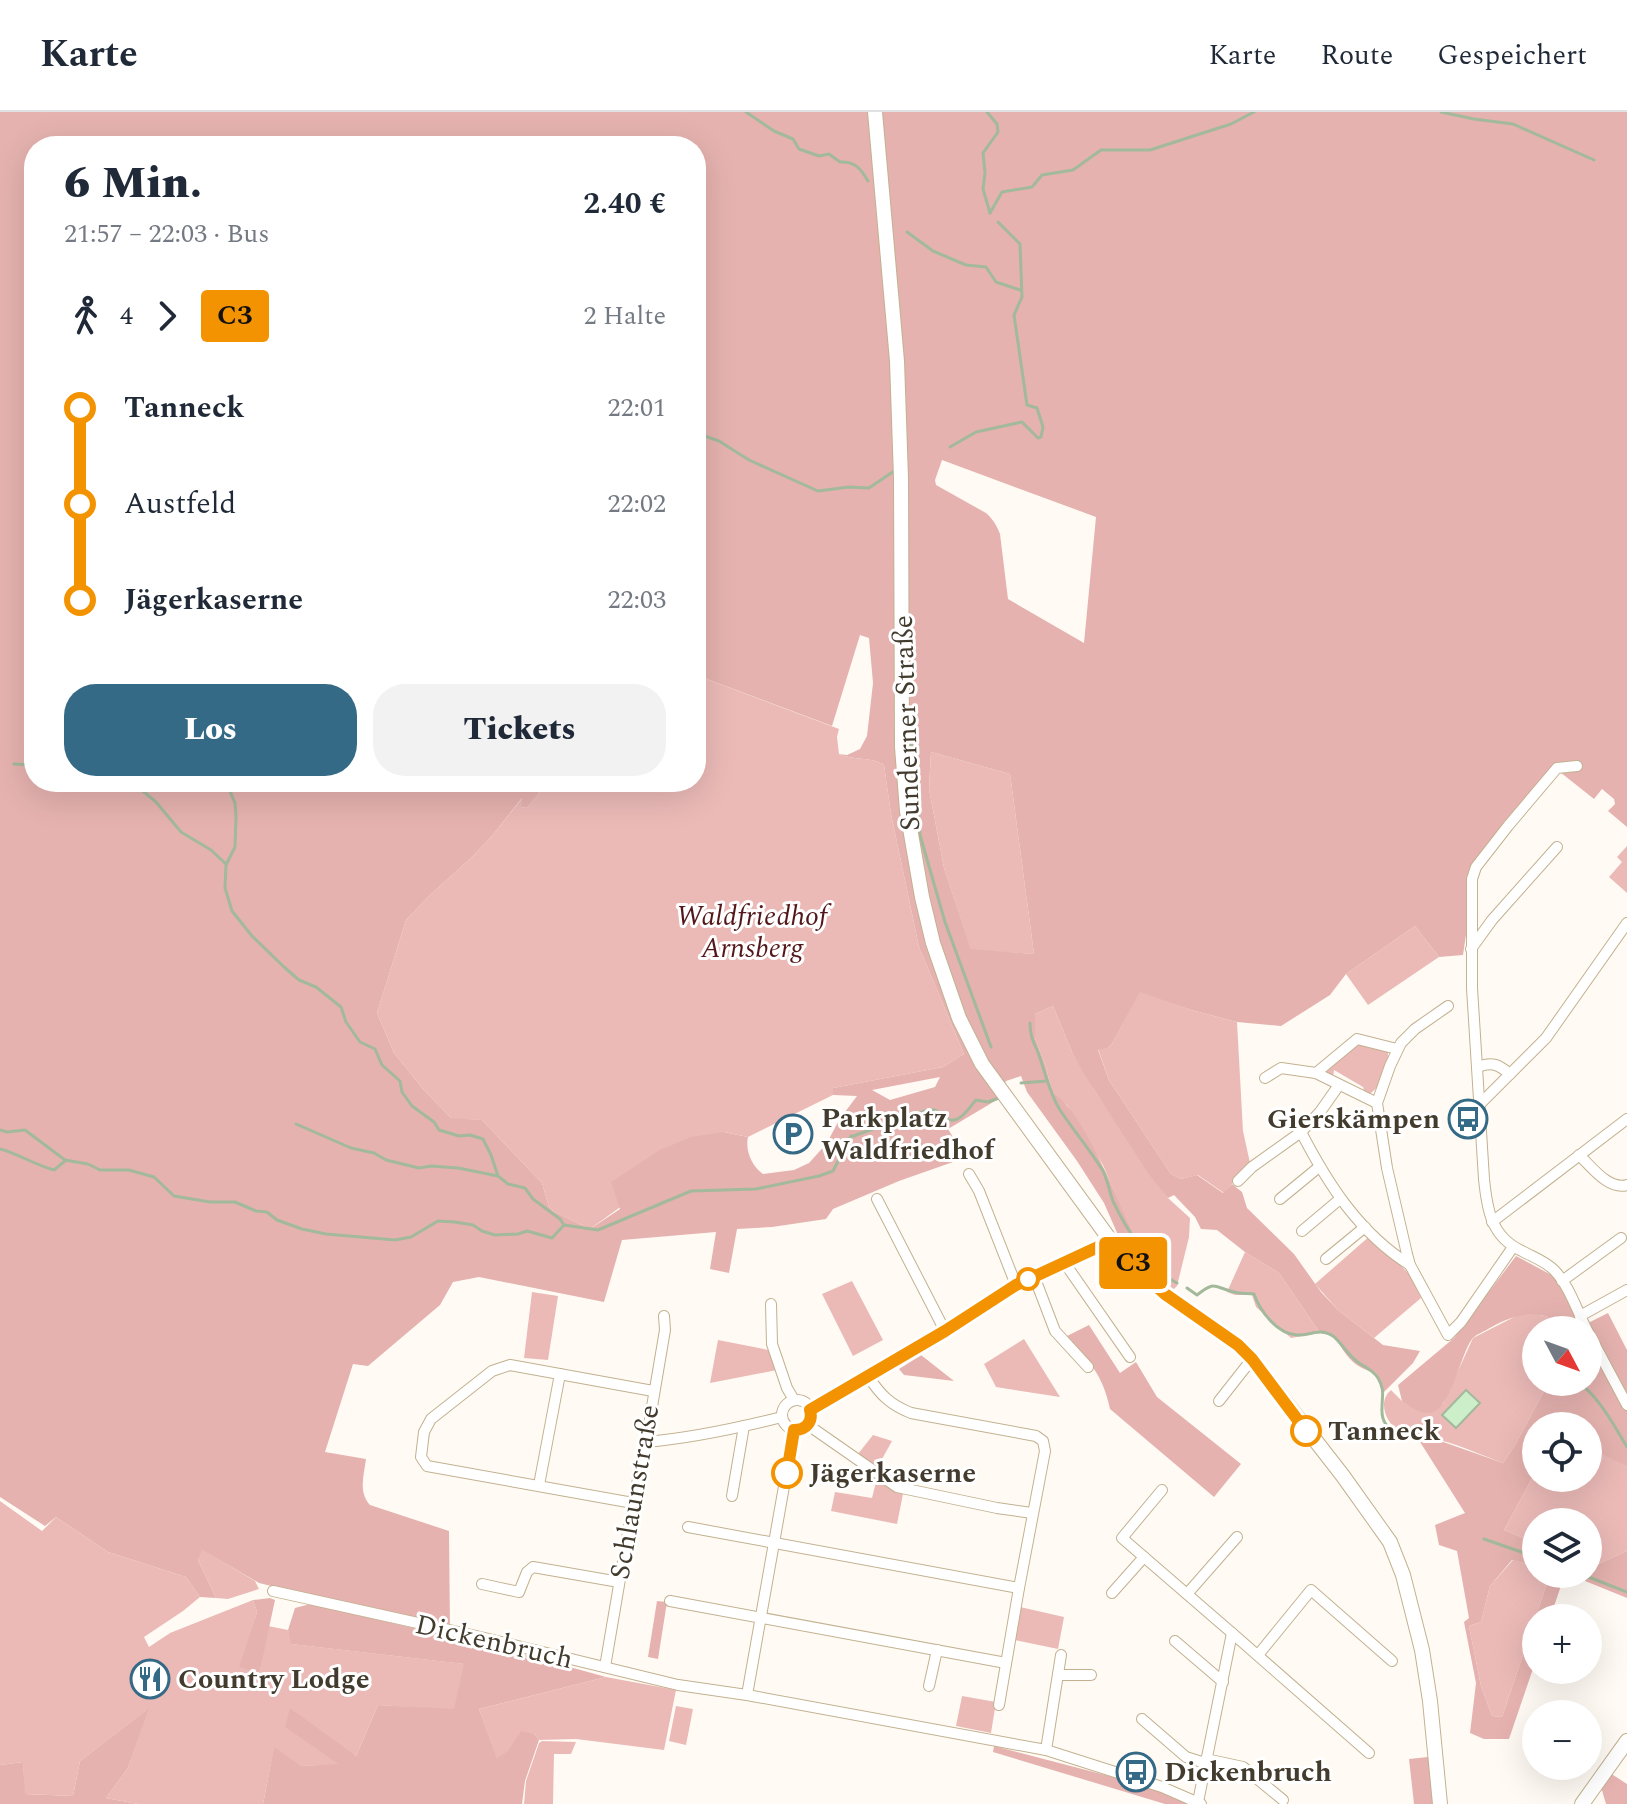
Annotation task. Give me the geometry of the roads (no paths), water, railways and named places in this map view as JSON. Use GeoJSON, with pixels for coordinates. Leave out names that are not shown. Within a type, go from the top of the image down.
{"type":"FeatureCollection","features":[{"type":"Feature","properties":{"kind":"main road","name":"Sunderner Straße"},"geometry":{"type":"LineString","coordinates":[[875,112],[901,440],[904,781],[911,843],[922,897],[948,988],[975,1051],[1111,1241],[1165,1294],[1222,1332],[1252,1359],[1390,1542],[1407,1590],[1426,1676],[1440,1804]]}},
{"type":"Feature","properties":{"kind":"main road"},"geometry":{"type":"LineString","coordinates":[[1582,1804],[1627,1741]]}},
{"type":"Feature","properties":{"kind":"street"},"geometry":{"type":"LineString","coordinates":[[1577,766],[1557,768],[1476,867],[1471,885],[1471,949],[1487,1205],[1499,1235],[1513,1247],[1554,1270],[1580,1316],[1627,1290]]}},
{"type":"Feature","properties":{"kind":"street"},"geometry":{"type":"LineString","coordinates":[[1471,949],[1492,920],[1557,847]]}},
{"type":"Feature","properties":{"kind":"street"},"geometry":{"type":"LineString","coordinates":[[1479,1105],[1546,1038],[1627,923]]}},
{"type":"Feature","properties":{"kind":"street"},"geometry":{"type":"LineString","coordinates":[[1448,1006],[1415,1029],[1397,1049],[1377,1103],[1387,1168],[1410,1265],[1448,1335],[1461,1322],[1513,1247]]}},
{"type":"Feature","properties":{"kind":"street"},"geometry":{"type":"LineString","coordinates":[[1316,1073],[1357,1039],[1397,1049]]}},
{"type":"Feature","properties":{"kind":"street"},"geometry":{"type":"LineString","coordinates":[[1478,1067],[1486,1063],[1495,1064],[1510,1074]]}},
{"type":"Feature","properties":{"kind":"street"},"geometry":{"type":"LineString","coordinates":[[1265,1078],[1281,1068],[1316,1073],[1377,1103]]}},
{"type":"Feature","properties":{"kind":"street"},"geometry":{"type":"LineString","coordinates":[[1238,1181],[1252,1167],[1301,1132],[1339,1085]]}},
{"type":"Feature","properties":{"kind":"street"},"geometry":{"type":"LineString","coordinates":[[1492,1222],[1627,1119]]}},
{"type":"Feature","properties":{"kind":"street"},"geometry":{"type":"LineString","coordinates":[[1301,1132],[1340,1199],[1365,1227],[1410,1265]]}},
{"type":"Feature","properties":{"kind":"street"},"geometry":{"type":"LineString","coordinates":[[1579,1155],[1611,1183],[1619,1187],[1627,1185]]}},
{"type":"Feature","properties":{"kind":"street"},"geometry":{"type":"LineString","coordinates":[[1280,1199],[1319,1167]]}},
{"type":"Feature","properties":{"kind":"street"},"geometry":{"type":"LineString","coordinates":[[969,1174],[979,1191],[1016,1285]]}},
{"type":"Feature","properties":{"kind":"street"},"geometry":{"type":"LineString","coordinates":[[877,1199],[945,1331]]}},
{"type":"Feature","properties":{"kind":"street"},"geometry":{"type":"LineString","coordinates":[[1302,1231],[1340,1199]]}},
{"type":"Feature","properties":{"kind":"street"},"geometry":{"type":"LineString","coordinates":[[1326,1259],[1365,1227]]}},
{"type":"Feature","properties":{"kind":"street"},"geometry":{"type":"LineString","coordinates":[[1562,1281],[1621,1238]]}},
{"type":"Feature","properties":{"kind":"street"},"geometry":{"type":"LineString","coordinates":[[810,1410],[945,1331],[1016,1285],[1111,1241]]}},
{"type":"Feature","properties":{"kind":"street"},"geometry":{"type":"LineString","coordinates":[[1064,1262],[1130,1357]]}},
{"type":"Feature","properties":{"kind":"street"},"geometry":{"type":"LineString","coordinates":[[1034,1276],[1055,1331],[1088,1367]]}},
{"type":"Feature","properties":{"kind":"street"},"geometry":{"type":"LineString","coordinates":[[771,1304],[772,1344],[787,1388],[794,1400],[804,1402],[810,1410],[808,1425],[794,1430],[782,1417],[784,1408],[794,1400]]}},
{"type":"Feature","properties":{"kind":"street","name":"Schlaunstraße"},"geometry":{"type":"LineString","coordinates":[[605,1667],[665,1330],[664,1316]]}},
{"type":"Feature","properties":{"kind":"street"},"geometry":{"type":"LineString","coordinates":[[1219,1401],[1252,1359]]}},
{"type":"Feature","properties":{"kind":"street"},"geometry":{"type":"LineString","coordinates":[[1602,1359],[1627,1405]]}},
{"type":"Feature","properties":{"kind":"street"},"geometry":{"type":"LineString","coordinates":[[633,1503],[427,1466],[421,1457],[424,1432],[434,1416],[498,1368],[516,1365],[653,1391]]}},
{"type":"Feature","properties":{"kind":"street"},"geometry":{"type":"LineString","coordinates":[[539,1485],[560,1374]]}},
{"type":"Feature","properties":{"kind":"street"},"geometry":{"type":"LineString","coordinates":[[869,1377],[886,1400],[911,1413],[1040,1438],[1045,1445],[999,1705]]}},
{"type":"Feature","properties":{"kind":"street"},"geometry":{"type":"LineString","coordinates":[[646,1442],[782,1417]]}},
{"type":"Feature","properties":{"kind":"street"},"geometry":{"type":"LineString","coordinates":[[808,1425],[897,1487],[1032,1513]]}},
{"type":"Feature","properties":{"kind":"street"},"geometry":{"type":"LineString","coordinates":[[732,1496],[744,1426]]}},
{"type":"Feature","properties":{"kind":"street"},"geometry":{"type":"LineString","coordinates":[[747,1695],[794,1430]]}},
{"type":"Feature","properties":{"kind":"street"},"geometry":{"type":"LineString","coordinates":[[1162,1490],[1122,1538],[1369,1753]]}},
{"type":"Feature","properties":{"kind":"street"},"geometry":{"type":"LineString","coordinates":[[688,1527],[1019,1588]]}},
{"type":"Feature","properties":{"kind":"street"},"geometry":{"type":"LineString","coordinates":[[1187,1594],[1237,1537]]}},
{"type":"Feature","properties":{"kind":"street"},"geometry":{"type":"LineString","coordinates":[[1112,1593],[1144,1557]]}},
{"type":"Feature","properties":{"kind":"street"},"geometry":{"type":"LineString","coordinates":[[482,1584],[519,1592],[527,1572],[533,1567],[619,1582]]}},
{"type":"Feature","properties":{"kind":"street"},"geometry":{"type":"LineString","coordinates":[[1258,1655],[1311,1590],[1392,1661]]}},
{"type":"Feature","properties":{"kind":"street","name":"Dickenbruch"},"geometry":{"type":"LineString","coordinates":[[273,1591],[678,1685],[1046,1750],[1162,1787],[1200,1803],[1232,1633]]}},
{"type":"Feature","properties":{"kind":"street"},"geometry":{"type":"LineString","coordinates":[[670,1601],[1006,1663]]}},
{"type":"Feature","properties":{"kind":"street"},"geometry":{"type":"LineString","coordinates":[[1175,1641],[1223,1682]]}},
{"type":"Feature","properties":{"kind":"street"},"geometry":{"type":"LineString","coordinates":[[929,1686],[937,1650]]}},
{"type":"Feature","properties":{"kind":"street"},"geometry":{"type":"LineString","coordinates":[[1046,1750],[1061,1655]]}},
{"type":"Feature","properties":{"kind":"street"},"geometry":{"type":"LineString","coordinates":[[1058,1675],[1091,1675]]}},
{"type":"Feature","properties":{"kind":"street"},"geometry":{"type":"LineString","coordinates":[[1142,1719],[1186,1757],[1243,1767],[1283,1800]]}},
{"type":"Feature","properties":{"kind":"waterway"},"geometry":{"type":"LineString","coordinates":[[746,112],[774,131],[793,139],[799,149],[819,156],[829,154],[840,162],[854,164],[868,181]]}},
{"type":"Feature","properties":{"kind":"waterway"},"geometry":{"type":"LineString","coordinates":[[987,112],[997,124],[998,132],[983,153],[983,189],[990,213]]}},
{"type":"Feature","properties":{"kind":"waterway"},"geometry":{"type":"LineString","coordinates":[[990,213],[1002,192],[1032,187],[1042,175],[1073,170],[1101,150],[1150,150],[1231,124],[1254,112]]}},
{"type":"Feature","properties":{"kind":"waterway"},"geometry":{"type":"LineString","coordinates":[[1441,112],[1513,124],[1594,160]]}},
{"type":"Feature","properties":{"kind":"waterway"},"geometry":{"type":"LineString","coordinates":[[950,447],[976,432],[1022,422],[1038,438],[1041,437],[1043,427],[1037,408],[1027,405],[1014,315],[1022,297],[1020,244],[998,222]]}},
{"type":"Feature","properties":{"kind":"waterway"},"geometry":{"type":"LineString","coordinates":[[907,232],[933,251],[966,265],[986,267],[996,282],[1020,290]]}},
{"type":"Feature","properties":{"kind":"waterway"},"geometry":{"type":"LineString","coordinates":[[706,436],[818,491],[869,488],[894,471]]}},
{"type":"Feature","properties":{"kind":"waterway"},"geometry":{"type":"LineString","coordinates":[[910,731],[920,835],[945,922],[991,1047]]}},
{"type":"Feature","properties":{"kind":"waterway"},"geometry":{"type":"LineString","coordinates":[[14,764],[24,764]]}},
{"type":"Feature","properties":{"kind":"waterway"},"geometry":{"type":"LineString","coordinates":[[144,792],[181,832],[211,850],[226,864]]}},
{"type":"Feature","properties":{"kind":"waterway"},"geometry":{"type":"LineString","coordinates":[[230,792],[235,803],[235,847],[226,865],[225,888],[232,911],[284,967],[341,1007],[346,1022],[360,1042],[375,1049],[382,1065],[400,1081],[402,1092],[412,1106],[434,1122],[439,1130],[483,1139],[498,1176],[508,1184],[525,1188],[533,1199],[564,1225],[598,1230],[691,1191],[756,1189],[819,1176],[833,1171],[851,1136],[855,1136]]}},
{"type":"Feature","properties":{"kind":"waterway"},"geometry":{"type":"LineString","coordinates":[[1030,1023],[1032,1037],[1057,1104],[1103,1171],[1113,1201],[1132,1235],[1158,1269],[1177,1283]]}},
{"type":"Feature","properties":{"kind":"waterway"},"geometry":{"type":"LineString","coordinates":[[1021,1083],[1047,1081]]}},
{"type":"Feature","properties":{"kind":"waterway"},"geometry":{"type":"LineString","coordinates":[[856,1135],[928,1110],[956,1120],[976,1100],[988,1102],[999,1098]]}},
{"type":"Feature","properties":{"kind":"waterway"},"geometry":{"type":"LineString","coordinates":[[296,1124],[386,1160],[419,1168],[458,1168],[498,1176]]}},
{"type":"Feature","properties":{"kind":"waterway"},"geometry":{"type":"LineString","coordinates":[[0,1130],[25,1130],[65,1160],[88,1164],[100,1170],[129,1170],[154,1177],[174,1196],[210,1202],[235,1202],[267,1212],[277,1220],[302,1229],[326,1234],[395,1240],[411,1237],[438,1221],[473,1225],[495,1235],[527,1231],[552,1238],[564,1225]]}},
{"type":"Feature","properties":{"kind":"waterway"},"geometry":{"type":"LineString","coordinates":[[0,1149],[54,1170],[65,1161]]}},
{"type":"Feature","properties":{"kind":"waterway"},"geometry":{"type":"LineString","coordinates":[[1187,1288],[1197,1295],[1215,1286],[1236,1293],[1254,1294],[1265,1314],[1283,1331],[1297,1335],[1319,1332],[1333,1336],[1355,1360],[1378,1378],[1386,1425],[1399,1434],[1432,1440]]}},
{"type":"Feature","properties":{"kind":"waterway"},"geometry":{"type":"LineString","coordinates":[[1592,1396],[1627,1447]]}},
{"type":"Feature","properties":{"kind":"waterway"},"geometry":{"type":"LineString","coordinates":[[1484,1539],[1522,1552]]}},
{"type":"Feature","properties":{"kind":"waterway"},"geometry":{"type":"LineString","coordinates":[[1602,1582],[1627,1592]]}},
{"type":"Feature","properties":{"kind":"place","name":"Gierskämpen"},"geometry":{"type":"Point","coordinates":[1468,1119]}},
{"type":"Feature","properties":{"kind":"place","name":"Parkplatz Waldfriedhof"},"geometry":{"type":"Point","coordinates":[793,1134]}},
{"type":"Feature","properties":{"kind":"place","name":"Tanneck"},"geometry":{"type":"Point","coordinates":[1306,1431]}},
{"type":"Feature","properties":{"kind":"place","name":"Jägerkaserne"},"geometry":{"type":"Point","coordinates":[787,1473]}},
{"type":"Feature","properties":{"kind":"place","name":"Country Lodge"},"geometry":{"type":"Point","coordinates":[150,1679]}},
{"type":"Feature","properties":{"kind":"place","name":"Dickenbruch"},"geometry":{"type":"Point","coordinates":[1136,1772]}},
{"type":"Feature","properties":{"kind":"park label","name":"Waldfriedhof Arnsberg"},"geometry":{"type":"Point","coordinates":[752,932]}}]}
